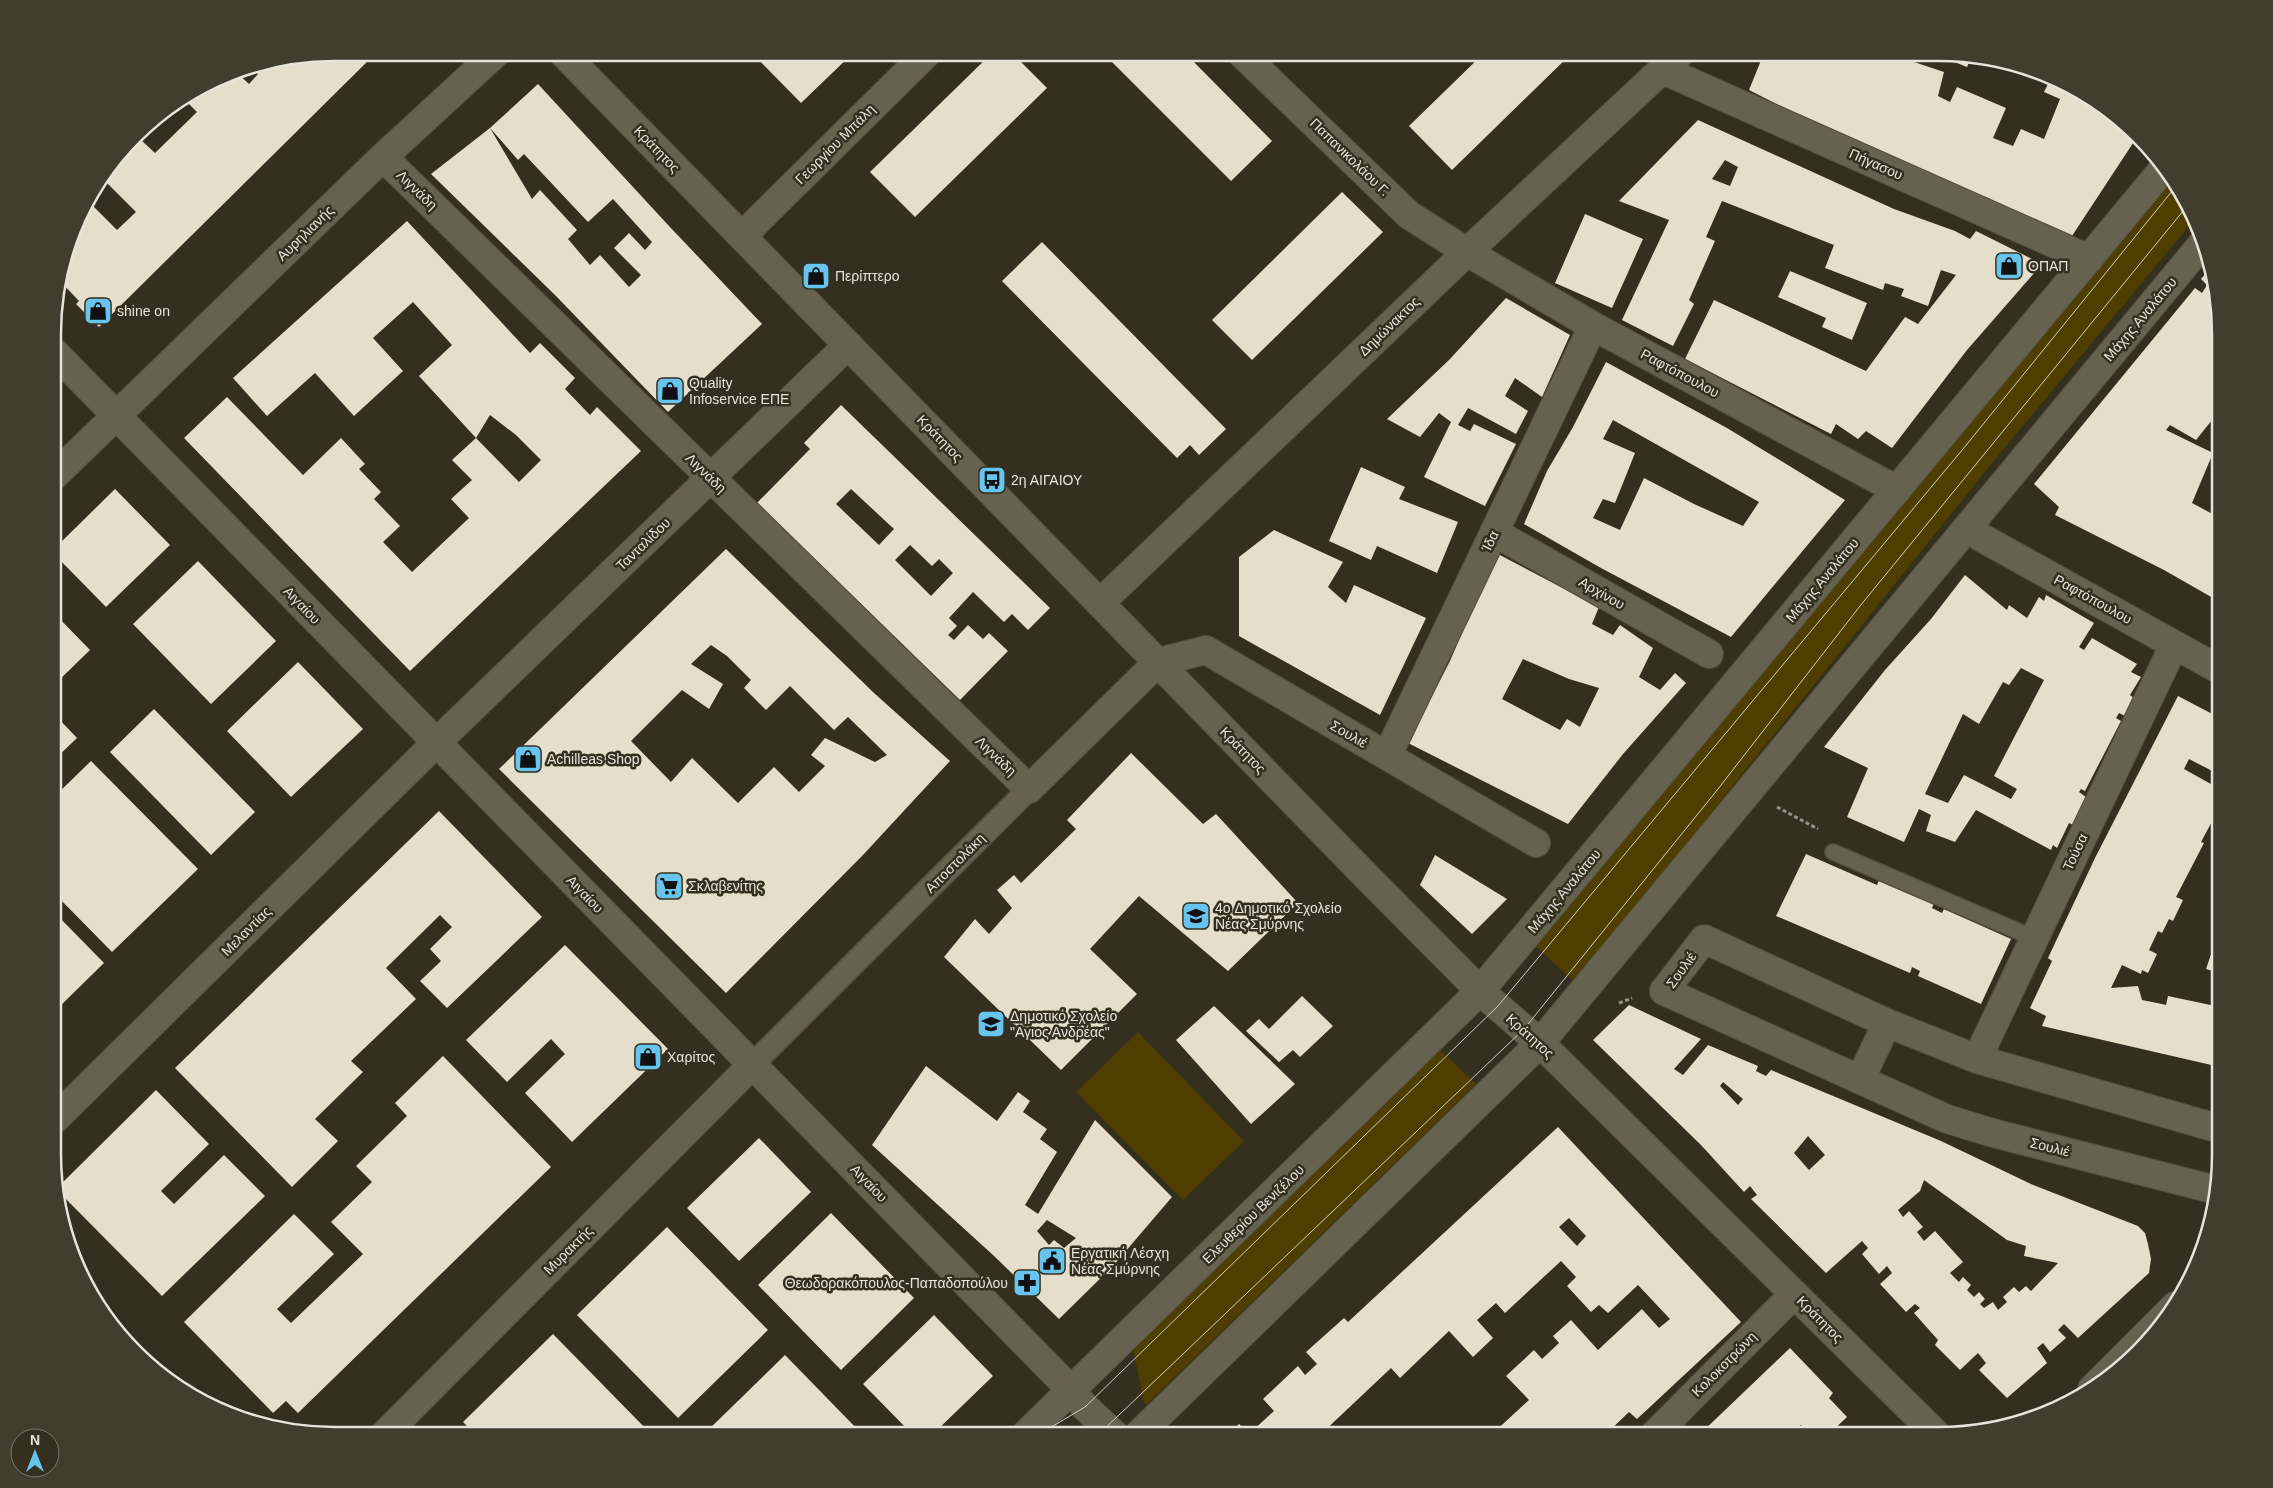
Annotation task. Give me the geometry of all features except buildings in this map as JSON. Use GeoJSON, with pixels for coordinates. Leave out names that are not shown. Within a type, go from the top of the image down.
{"type":"FeatureCollection","features":[{"type":"Feature","properties":{"kind":"street","name":"Αυρηλιανής"},"geometry":{"type":"LineString","coordinates":[[61,469],[383,157],[486,61]]}},
{"type":"Feature","properties":{"kind":"street","name":"Κράτητος"},"geometry":{"type":"LineString","coordinates":[[572,61],[1480,991],[1540,1043],[1928,1427]]}},
{"type":"Feature","properties":{"kind":"street","name":"Γεωργίου Μπάλη"},"geometry":{"type":"LineString","coordinates":[[742,236],[918,61]]}},
{"type":"Feature","properties":{"kind":"street","name":"Παπανικολάου Γ."},"geometry":{"type":"LineString","coordinates":[[1250,61],[1409,215],[1467,252]]}},
{"type":"Feature","properties":{"kind":"street","name":"Δημώνακτος"},"geometry":{"type":"LineString","coordinates":[[1100,602],[1467,252],[1672,61]]}},
{"type":"Feature","properties":{"kind":"street","name":"Πήγασου"},"geometry":{"type":"LineString","coordinates":[[1672,61],[2089,258]]}},
{"type":"Feature","properties":{"kind":"street","name":"Λιγνάδη"},"geometry":{"type":"LineString","coordinates":[[383,157],[1029,789]]}},
{"type":"Feature","properties":{"kind":"street","name":"Μάχης Αναλάτου"},"geometry":{"type":"LineString","coordinates":[[1480,991],[2159,174]]}},
{"type":"Feature","properties":{"kind":"street","name":"Μάχης Αναλάτου"},"geometry":{"type":"LineString","coordinates":[[1540,1043],[2198,249]]}},
{"type":"Feature","properties":{"kind":"street","name":"Ραφτόπουλου"},"geometry":{"type":"LineString","coordinates":[[1467,252],[1593,326],[1896,490]]}},
{"type":"Feature","properties":{"kind":"street","name":"Ίδα"},"geometry":{"type":"LineString","coordinates":[[1387,756],[1593,326]]}},
{"type":"Feature","properties":{"kind":"street","name":"Τανταλίδου"},"geometry":{"type":"LineString","coordinates":[[436,743],[848,344]]}},
{"type":"Feature","properties":{"kind":"street","name":"Αιγαίου"},"geometry":{"type":"LineString","coordinates":[[61,359],[1106,1427]]}},
{"type":"Feature","properties":{"kind":"street","name":"Ραφτόπουλου"},"geometry":{"type":"LineString","coordinates":[[1966,529],[2212,666]]}},
{"type":"Feature","properties":{"kind":"street","name":"Αρχίνου"},"geometry":{"type":"LineString","coordinates":[[1494,532],[1709,654]]}},
{"type":"Feature","properties":{"kind":"street","name":"Τούσα"},"geometry":{"type":"LineString","coordinates":[[1977,1059],[2174,645]]}},
{"type":"Feature","properties":{"kind":"street","name":"Σουλιέ"},"geometry":{"type":"LineString","coordinates":[[1158,662],[1206,650],[1536,843]]}},
{"type":"Feature","properties":{"kind":"street","name":"Αποστολάκη"},"geometry":{"type":"LineString","coordinates":[[752,1065],[1158,662]]}},
{"type":"Feature","properties":{"kind":"street","name":"Μελαντίας"},"geometry":{"type":"LineString","coordinates":[[61,1113],[436,743]]}},
{"type":"Feature","properties":{"kind":"street","name":"Σουλιέ"},"geometry":{"type":"LineString","coordinates":[[2209,1188],[1984,1130],[1948,1118],[1664,991],[1704,939],[1887,1023],[1977,1059],[2212,1127]]}},
{"type":"Feature","properties":{"kind":"street","name":"Ελευθερίου Βενιζέλου"},"geometry":{"type":"LineString","coordinates":[[1033,1427],[1480,991]]}},
{"type":"Feature","properties":{"kind":"street"},"geometry":{"type":"LineString","coordinates":[[1860,1080],[1887,1023]]}},
{"type":"Feature","properties":{"kind":"street"},"geometry":{"type":"LineString","coordinates":[[1146,1427],[1540,1043]]}},
{"type":"Feature","properties":{"kind":"street","name":"Μυρακτής"},"geometry":{"type":"LineString","coordinates":[[393,1427],[752,1065]]}},
{"type":"Feature","properties":{"kind":"street","name":"Κολοκοτρώνη"},"geometry":{"type":"LineString","coordinates":[[1662,1427],[1794,1294]]}},
{"type":"Feature","properties":{"kind":"lane"},"geometry":{"type":"LineString","coordinates":[[1833,852],[2034,938]]}},
{"type":"Feature","properties":{"kind":"path"},"geometry":{"type":"LineString","coordinates":[[1748,792],[1819,829],[1827,838],[1833,852]]}},
{"type":"Feature","properties":{"kind":"shaded area"},"geometry":{"type":"Polygon","coordinates":[[[2166,183],[2189,226],[1997,457],[1575,982],[1534,945],[2166,183]]]}},
{"type":"Feature","properties":{"kind":"shaded area"},"geometry":{"type":"Polygon","coordinates":[[[1138,1032],[1244,1141],[1183,1200],[1076,1092],[1138,1032]]]}},
{"type":"Feature","properties":{"kind":"shaded area"},"geometry":{"type":"Polygon","coordinates":[[[1439,1049],[1476,1084],[1146,1405],[1143,1401],[1133,1347],[1439,1049]]]}},
{"type":"Feature","properties":{"kind":"tram line"},"geometry":{"type":"LineString","coordinates":[[1052,1427],[1085,1407],[1498,1006],[1963,449],[2171,192]]}},
{"type":"Feature","properties":{"kind":"tram line"},"geometry":{"type":"LineString","coordinates":[[1106,1427],[1524,1029],[1718,789],[1860,606],[2183,212]]}},
{"type":"Feature","properties":{"kind":"place","name":"ΟΠΑΠ"},"geometry":{"type":"Point","coordinates":[2009,266]}},
{"type":"Feature","properties":{"kind":"place","name":"Περίπτερο"},"geometry":{"type":"Point","coordinates":[816,276]}},
{"type":"Feature","properties":{"kind":"place","name":"shine on"},"geometry":{"type":"Point","coordinates":[98,311]}},
{"type":"Feature","properties":{"kind":"place","name":"Quality Infoservice ΕΠΕ"},"geometry":{"type":"Point","coordinates":[670,391]}},
{"type":"Feature","properties":{"kind":"place","name":"2η ΑΙΓΑΙΟΥ"},"geometry":{"type":"Point","coordinates":[992,480]}},
{"type":"Feature","properties":{"kind":"place","name":"Achilleas Shop"},"geometry":{"type":"Point","coordinates":[528,759]}},
{"type":"Feature","properties":{"kind":"place","name":"Σκλαβενίτης"},"geometry":{"type":"Point","coordinates":[669,886]}},
{"type":"Feature","properties":{"kind":"place","name":"4o Δημοτικό Σχολείο Νέας Σμύρνης"},"geometry":{"type":"Point","coordinates":[1196,916]}},
{"type":"Feature","properties":{"kind":"place","name":"Δημοτικό Σχολείο \"Αγιος Ανδρέας\""},"geometry":{"type":"Point","coordinates":[991,1024]}},
{"type":"Feature","properties":{"kind":"place","name":"Χαρίτος"},"geometry":{"type":"Point","coordinates":[648,1057]}},
{"type":"Feature","properties":{"kind":"place","name":"Εργατική Λέσχη Νέας Σμύρνης"},"geometry":{"type":"Point","coordinates":[1052,1261]}},
{"type":"Feature","properties":{"kind":"place","name":"Θεωδορακόπουλος-Παπαδοπούλου"},"geometry":{"type":"Point","coordinates":[1027,1283]}}]}
